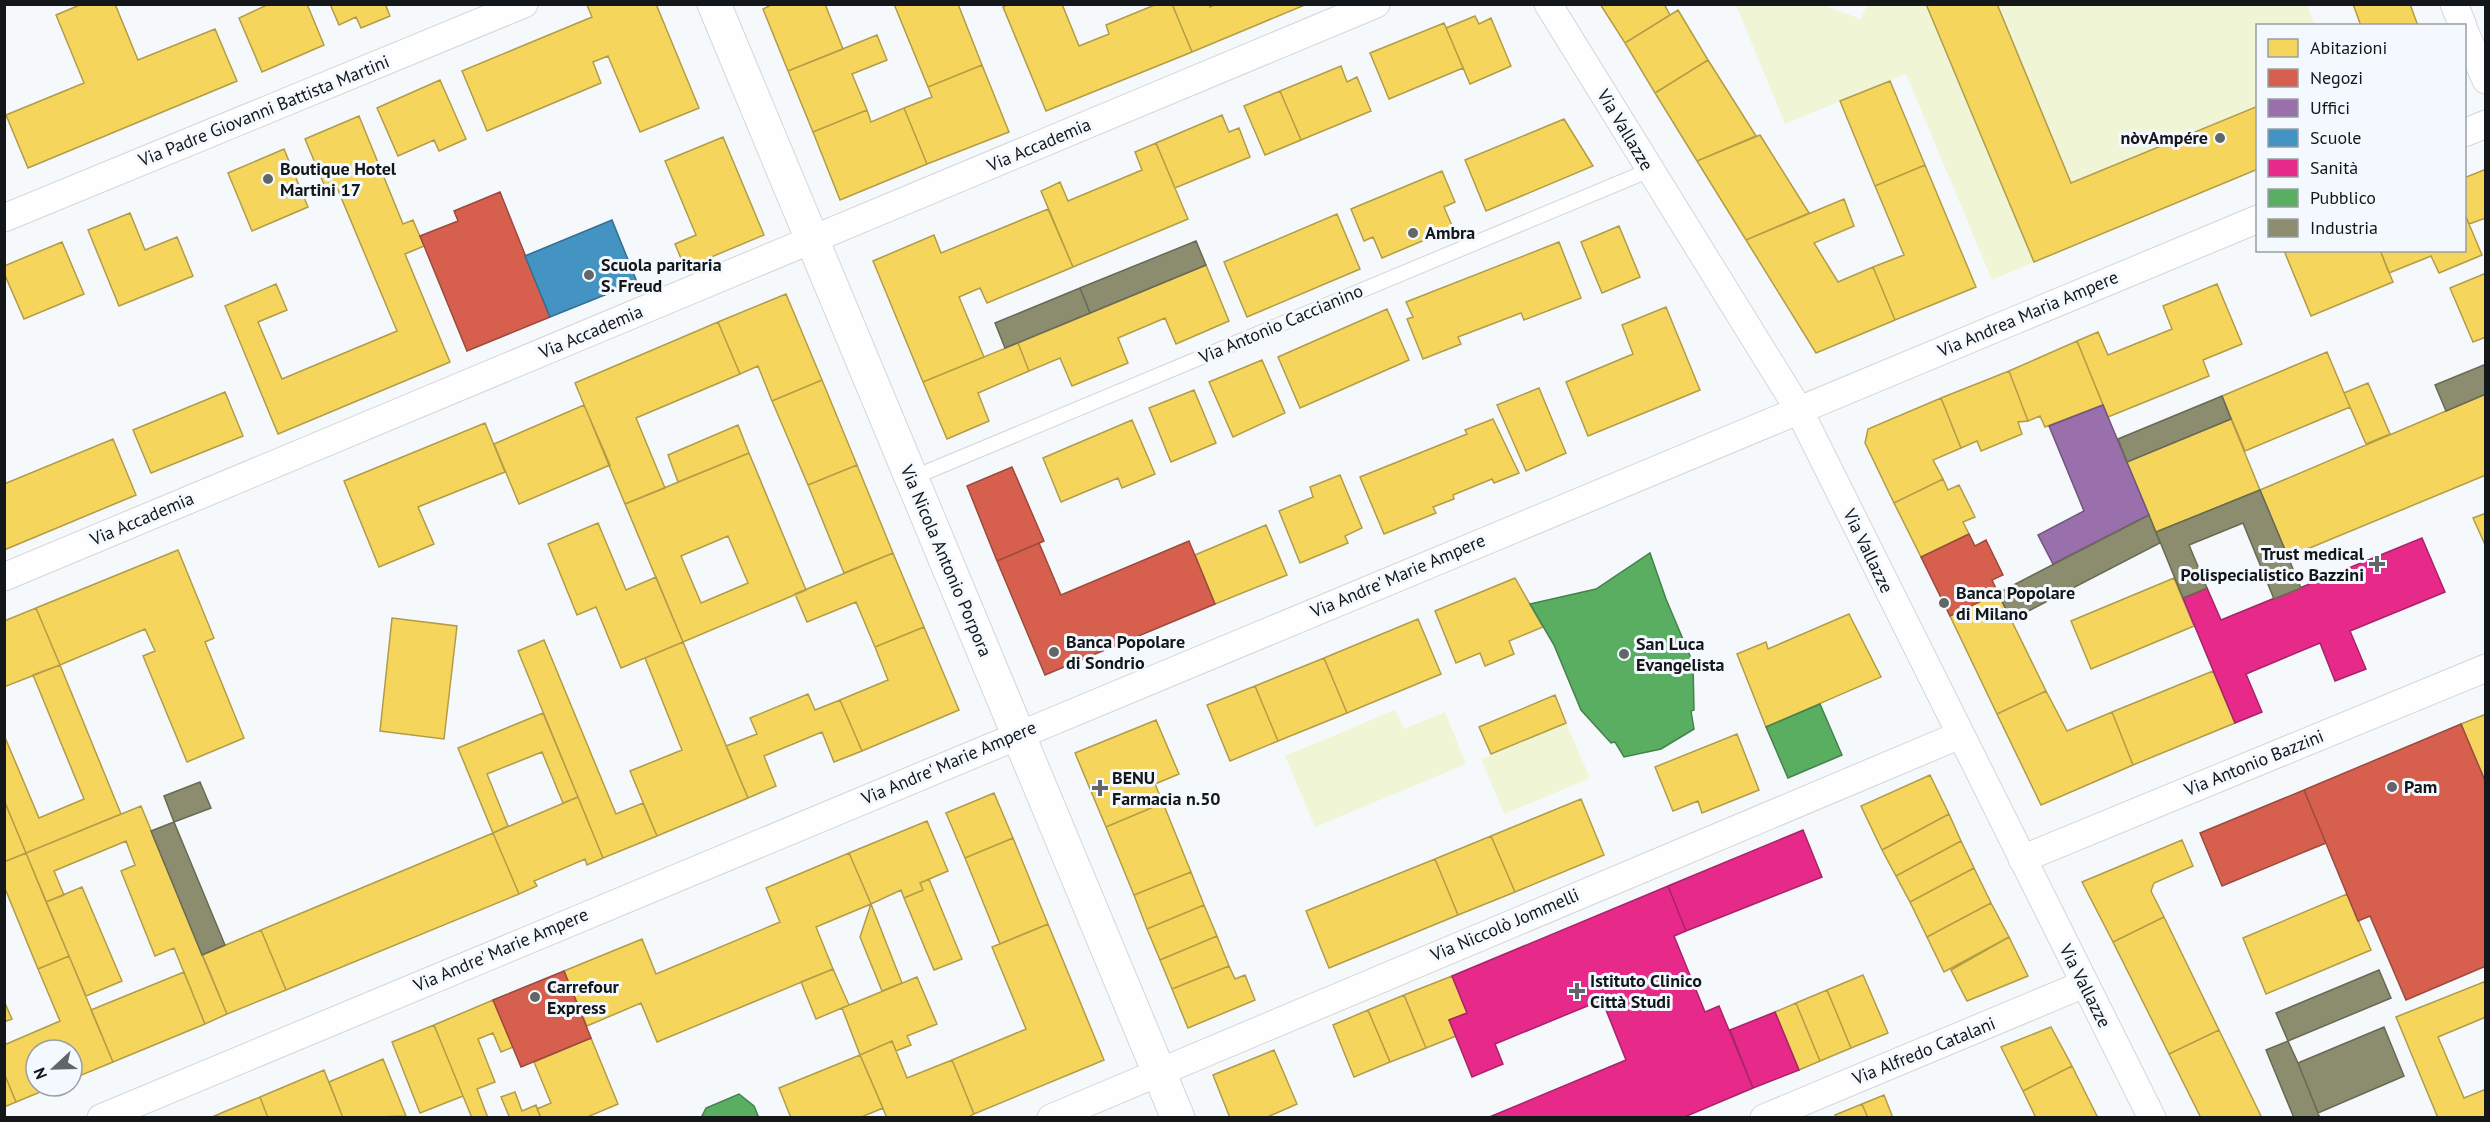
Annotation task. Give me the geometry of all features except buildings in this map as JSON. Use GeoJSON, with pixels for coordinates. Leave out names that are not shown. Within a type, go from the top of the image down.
{"type":"FeatureCollection","features":[{"type":"Feature","properties":{"kind":"main road","name":"Via Nicola Antonio Porpora"},"geometry":{"type":"LineString","coordinates":[[714,4],[1178,1118]]}},
{"type":"Feature","properties":{"kind":"street","name":"Via Padre Giovanni Battista Martini"},"geometry":{"type":"LineString","coordinates":[[4,218],[524,4]]}},
{"type":"Feature","properties":{"kind":"street","name":"Via Accademia"},"geometry":{"type":"LineString","coordinates":[[4,577],[1376,4]]}},
{"type":"Feature","properties":{"kind":"street","name":"Via Vallazze"},"geometry":{"type":"LineString","coordinates":[[1548,4],[1799,410],[2151,1118]]}},
{"type":"Feature","properties":{"kind":"street"},"geometry":{"type":"LineString","coordinates":[[2454,4],[2462,24]]}},
{"type":"Feature","properties":{"kind":"street"},"geometry":{"type":"LineString","coordinates":[[2466,35],[2486,80]]}},
{"type":"Feature","properties":{"kind":"street"},"geometry":{"type":"LineString","coordinates":[[2466,132],[2486,124]]}},
{"type":"Feature","properties":{"kind":"street","name":"Via Andrea Maria Ampere"},"geometry":{"type":"LineString","coordinates":[[1799,410],[2256,220]]}},
{"type":"Feature","properties":{"kind":"street","name":"Via Andre' Marie Ampere"},"geometry":{"type":"LineString","coordinates":[[100,1118],[154,1107],[1018,734],[1799,410]]}},
{"type":"Feature","properties":{"kind":"street","name":"Via Antonio Bazzini"},"geometry":{"type":"LineString","coordinates":[[2022,859],[2486,668]]}},
{"type":"Feature","properties":{"kind":"street","name":"Via Niccolò Jommelli"},"geometry":{"type":"LineString","coordinates":[[1051,1118],[1960,735]]}},
{"type":"Feature","properties":{"kind":"street","name":"Via Alfredo Catalani"},"geometry":{"type":"LineString","coordinates":[[1764,1118],[2084,984]]}},
{"type":"Feature","properties":{"kind":"lane","name":"Via Antonio Caccianino"},"geometry":{"type":"LineString","coordinates":[[912,478],[1650,170]]}},
{"type":"Feature","properties":{"kind":"green space"},"geometry":{"type":"Polygon","coordinates":[[[1736,5],[1822,5],[1861,19],[1867,5],[1926,5],[2034,262],[1992,280],[1906,74],[1785,124],[1736,5]]]}},
{"type":"Feature","properties":{"kind":"green space"},"geometry":{"type":"Polygon","coordinates":[[[1997,5],[2307,5],[2315,24],[2256,24],[2256,106],[2071,183],[1997,5]]]}},
{"type":"Feature","properties":{"kind":"green space"},"geometry":{"type":"Polygon","coordinates":[[[1395,710],[1404,729],[1445,712],[1466,764],[1315,827],[1285,756],[1395,710]]]}},
{"type":"Feature","properties":{"kind":"green space"},"geometry":{"type":"Polygon","coordinates":[[[1566,723],[1590,778],[1504,814],[1481,759],[1566,723]]]}},
{"type":"Feature","properties":{"kind":"place","name":"nòvAmpére"},"geometry":{"type":"Point","coordinates":[2220,138]}},
{"type":"Feature","properties":{"kind":"place","name":"Boutique Hotel Martini 17"},"geometry":{"type":"Point","coordinates":[268,179]}},
{"type":"Feature","properties":{"kind":"place","name":"Ambra"},"geometry":{"type":"Point","coordinates":[1413,233]}},
{"type":"Feature","properties":{"kind":"place","name":"Scuola paritaria S. Freud"},"geometry":{"type":"Point","coordinates":[589,275]}},
{"type":"Feature","properties":{"kind":"place","name":"Trust medical Polispecialistico Bazzini"},"geometry":{"type":"Point","coordinates":[2377,564]}},
{"type":"Feature","properties":{"kind":"place","name":"Banca Popolare di Milano"},"geometry":{"type":"Point","coordinates":[1944,603]}},
{"type":"Feature","properties":{"kind":"place","name":"Banca Popolare di Sondrio"},"geometry":{"type":"Point","coordinates":[1054,652]}},
{"type":"Feature","properties":{"kind":"place","name":"San Luca Evangelista"},"geometry":{"type":"Point","coordinates":[1624,654]}},
{"type":"Feature","properties":{"kind":"place","name":"Pam"},"geometry":{"type":"Point","coordinates":[2392,787]}},
{"type":"Feature","properties":{"kind":"place","name":"BENU Farmacia n.50"},"geometry":{"type":"Point","coordinates":[1100,788]}},
{"type":"Feature","properties":{"kind":"place","name":"Istituto Clinico Città Studi"},"geometry":{"type":"Point","coordinates":[1577,991]}},
{"type":"Feature","properties":{"kind":"place","name":"Carrefour Express"},"geometry":{"type":"Point","coordinates":[535,997]}}]}
